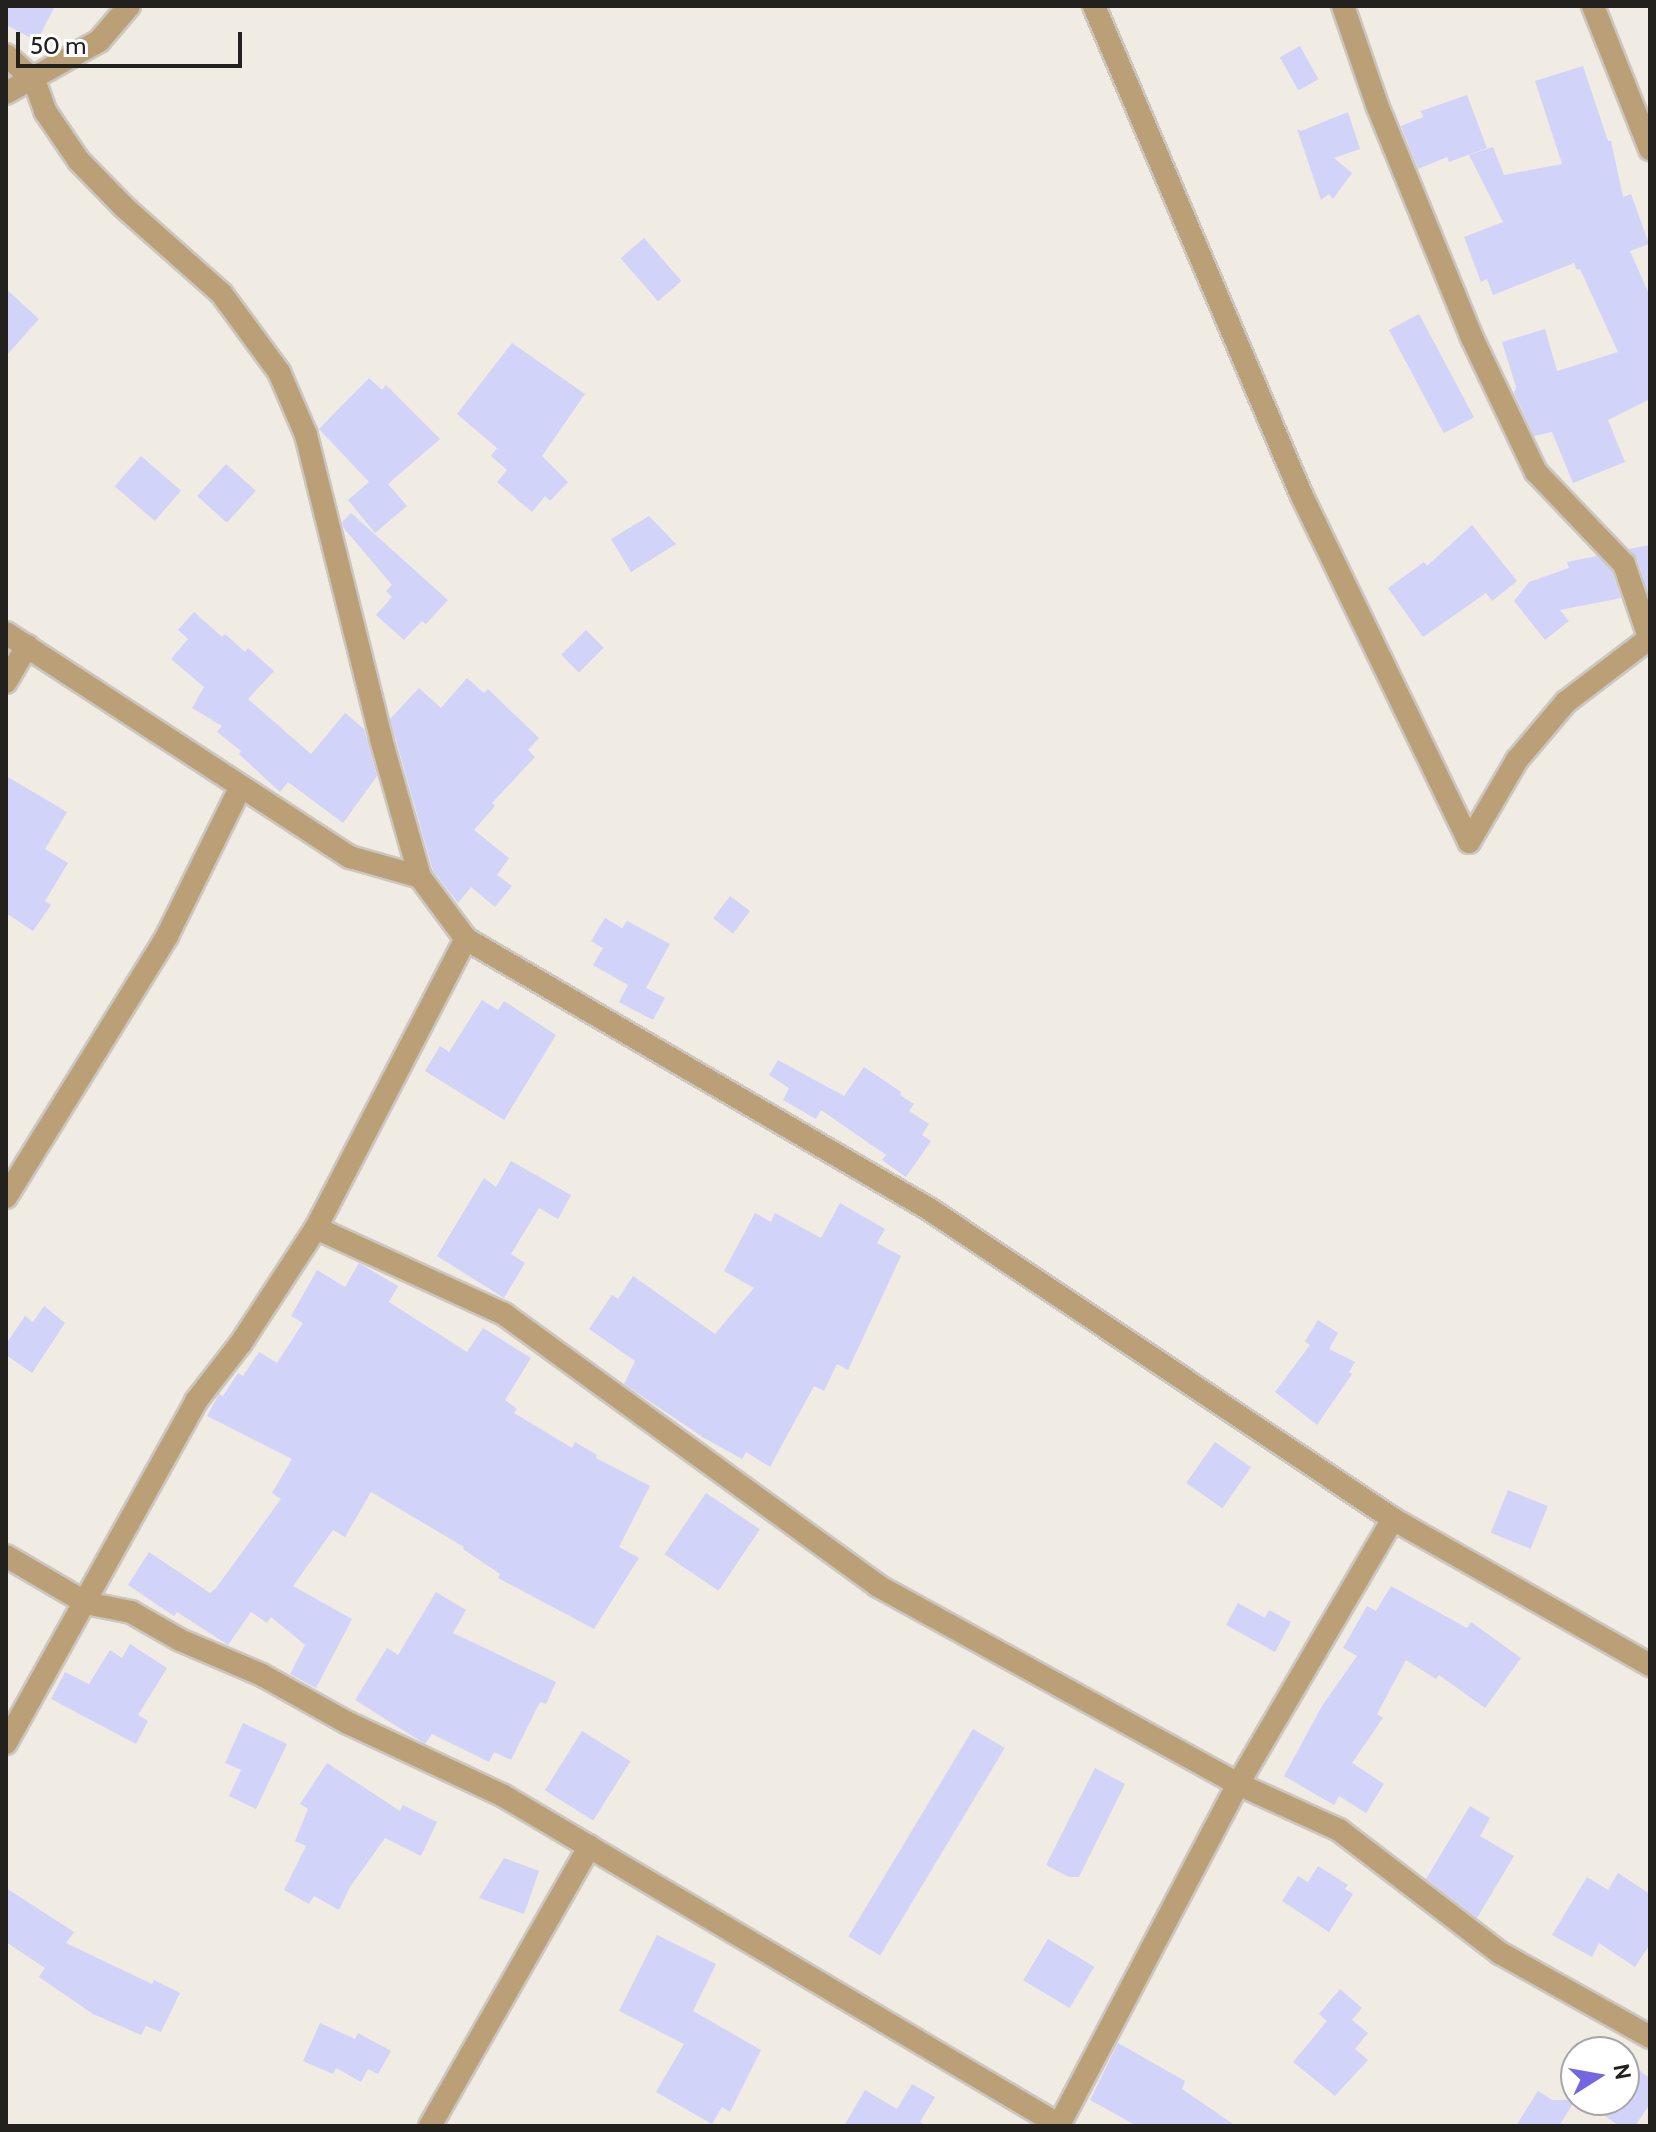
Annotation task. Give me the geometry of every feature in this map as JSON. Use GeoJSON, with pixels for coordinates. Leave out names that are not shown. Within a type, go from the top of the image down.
{"type":"FeatureCollection","features":[{"type":"Feature","properties":{"kind":"street"},"geometry":{"type":"LineString","coordinates":[[6,93],[99,41],[129,6]]}},
{"type":"Feature","properties":{"kind":"street"},"geometry":{"type":"LineString","coordinates":[[1094,6],[1301,494],[1469,842],[1517,760],[1566,702],[1650,639],[1624,564],[1536,472],[1472,338],[1377,105],[1343,6]]}},
{"type":"Feature","properties":{"kind":"street"},"geometry":{"type":"LineString","coordinates":[[1593,6],[1650,149]]}},
{"type":"Feature","properties":{"kind":"street"},"geometry":{"type":"LineString","coordinates":[[6,55],[34,80],[45,111],[79,161],[124,207],[214,285],[279,372],[306,435],[381,739],[420,877],[466,939],[929,1209],[1393,1519],[1650,1665]]}},
{"type":"Feature","properties":{"kind":"street"},"geometry":{"type":"LineString","coordinates":[[6,633],[240,782],[240,788],[167,936],[6,1197]]}},
{"type":"Feature","properties":{"kind":"street"},"geometry":{"type":"LineString","coordinates":[[6,682],[27,646]]}},
{"type":"Feature","properties":{"kind":"street"},"geometry":{"type":"LineString","coordinates":[[240,788],[350,857],[420,877]]}},
{"type":"Feature","properties":{"kind":"street"},"geometry":{"type":"LineString","coordinates":[[6,1743],[196,1401],[241,1343],[316,1228],[466,939]]}},
{"type":"Feature","properties":{"kind":"street"},"geometry":{"type":"LineString","coordinates":[[316,1228],[504,1314],[878,1586],[1238,1784],[1339,1830],[1500,1953],[1650,2037]]}},
{"type":"Feature","properties":{"kind":"street"},"geometry":{"type":"LineString","coordinates":[[6,1556],[86,1603],[131,1612],[180,1640],[262,1675],[348,1723],[502,1795],[1060,2126],[1238,1784],[1393,1519]]}},
{"type":"Feature","properties":{"kind":"street"},"geometry":{"type":"LineString","coordinates":[[430,2126],[590,1846]]}},
{"type":"Feature","properties":{"kind":"building"},"geometry":{"type":"Polygon","coordinates":[[[6,6],[55,6],[37,41],[6,25],[6,6]]]}},
{"type":"Feature","properties":{"kind":"building"},"geometry":{"type":"Polygon","coordinates":[[[1300,46],[1318,79],[1298,90],[1280,57],[1300,46]]]}},
{"type":"Feature","properties":{"kind":"building"},"geometry":{"type":"Polygon","coordinates":[[[1583,66],[1608,141],[1611,141],[1623,197],[1631,194],[1649,244],[1630,251],[1650,296],[1650,399],[1608,420],[1625,462],[1573,483],[1552,432],[1534,436],[1514,393],[1516,387],[1502,342],[1545,329],[1557,371],[1618,352],[1580,269],[1577,270],[1574,263],[1493,295],[1487,279],[1481,282],[1464,237],[1503,222],[1469,155],[1493,147],[1504,175],[1562,164],[1535,81],[1583,66]]]}},
{"type":"Feature","properties":{"kind":"building"},"geometry":{"type":"Polygon","coordinates":[[[1467,95],[1487,148],[1449,162],[1447,157],[1418,169],[1401,126],[1423,117],[1421,111],[1467,95]]]}},
{"type":"Feature","properties":{"kind":"building"},"geometry":{"type":"Polygon","coordinates":[[[1348,112],[1360,149],[1334,158],[1352,173],[1333,199],[1329,194],[1321,200],[1297,129],[1301,131],[1348,112]]]}},
{"type":"Feature","properties":{"kind":"building"},"geometry":{"type":"Polygon","coordinates":[[[644,238],[681,281],[658,301],[621,258],[644,238]]]}},
{"type":"Feature","properties":{"kind":"building"},"geometry":{"type":"Polygon","coordinates":[[[6,289],[39,319],[6,356],[6,289]]]}},
{"type":"Feature","properties":{"kind":"building"},"geometry":{"type":"Polygon","coordinates":[[[1419,314],[1474,417],[1444,433],[1389,330],[1419,314]]]}},
{"type":"Feature","properties":{"kind":"building"},"geometry":{"type":"Polygon","coordinates":[[[512,343],[585,394],[542,456],[568,482],[550,501],[545,496],[532,512],[497,482],[507,470],[491,456],[497,448],[457,414],[512,343]]]}},
{"type":"Feature","properties":{"kind":"building"},"geometry":{"type":"Polygon","coordinates":[[[369,378],[382,390],[386,385],[440,439],[388,484],[407,506],[375,533],[348,500],[369,482],[319,429],[369,378]]]}},
{"type":"Feature","properties":{"kind":"building"},"geometry":{"type":"Polygon","coordinates":[[[141,456],[181,491],[155,521],[115,486],[141,456]]]}},
{"type":"Feature","properties":{"kind":"building"},"geometry":{"type":"Polygon","coordinates":[[[226,464],[256,491],[227,523],[197,496],[226,464]]]}},
{"type":"Feature","properties":{"kind":"building"},"geometry":{"type":"Polygon","coordinates":[[[351,513],[448,600],[426,624],[422,621],[404,640],[376,615],[392,597],[386,591],[392,585],[343,527],[342,522],[351,513]]]}},
{"type":"Feature","properties":{"kind":"building"},"geometry":{"type":"Polygon","coordinates":[[[649,516],[676,544],[631,572],[611,539],[649,516]]]}},
{"type":"Feature","properties":{"kind":"building"},"geometry":{"type":"Polygon","coordinates":[[[1472,525],[1517,581],[1492,601],[1486,593],[1423,637],[1388,588],[1424,562],[1427,566],[1472,525]]]}},
{"type":"Feature","properties":{"kind":"building"},"geometry":{"type":"Polygon","coordinates":[[[1650,545],[1648,592],[1637,559],[1629,549],[1650,545]]]}},
{"type":"Feature","properties":{"kind":"building"},"geometry":{"type":"Polygon","coordinates":[[[1597,556],[1612,571],[1621,598],[1560,610],[1569,621],[1545,640],[1514,601],[1529,582],[1569,568],[1567,562],[1597,556]]]}},
{"type":"Feature","properties":{"kind":"building"},"geometry":{"type":"Polygon","coordinates":[[[194,612],[222,637],[225,634],[245,652],[248,648],[274,671],[248,699],[311,754],[345,713],[364,729],[377,776],[343,823],[288,782],[280,792],[239,754],[241,751],[217,732],[222,726],[192,708],[204,687],[171,659],[188,639],[178,630],[194,612]]]}},
{"type":"Feature","properties":{"kind":"building"},"geometry":{"type":"Polygon","coordinates":[[[586,630],[604,648],[579,672],[561,655],[586,630]]]}},
{"type":"Feature","properties":{"kind":"building"},"geometry":{"type":"Polygon","coordinates":[[[467,678],[484,693],[488,689],[539,738],[528,750],[535,757],[492,803],[495,806],[474,830],[509,858],[497,875],[512,886],[495,907],[471,887],[458,903],[433,871],[390,719],[419,688],[441,708],[467,678]]]}},
{"type":"Feature","properties":{"kind":"building"},"geometry":{"type":"Polygon","coordinates":[[[6,776],[67,812],[45,849],[68,863],[45,901],[51,905],[33,931],[6,913],[6,776]]]}},
{"type":"Feature","properties":{"kind":"building"},"geometry":{"type":"Polygon","coordinates":[[[730,896],[750,911],[733,933],[713,918],[730,896]]]}},
{"type":"Feature","properties":{"kind":"building"},"geometry":{"type":"Polygon","coordinates":[[[605,918],[622,928],[627,921],[670,944],[646,988],[665,998],[653,1020],[619,1002],[628,985],[593,965],[603,948],[591,941],[605,918]]]}},
{"type":"Feature","properties":{"kind":"building"},"geometry":{"type":"Polygon","coordinates":[[[482,1000],[498,1010],[504,1001],[556,1035],[504,1120],[425,1071],[440,1046],[449,1052],[482,1000]]]}},
{"type":"Feature","properties":{"kind":"building"},"geometry":{"type":"Polygon","coordinates":[[[778,1060],[844,1096],[864,1067],[901,1092],[900,1095],[914,1104],[909,1111],[929,1124],[922,1135],[931,1141],[906,1177],[882,1160],[886,1155],[821,1110],[816,1119],[783,1100],[789,1088],[769,1075],[778,1060]]]}},
{"type":"Feature","properties":{"kind":"building"},"geometry":{"type":"Polygon","coordinates":[[[511,1161],[571,1195],[558,1219],[539,1208],[511,1254],[525,1263],[504,1298],[437,1256],[484,1178],[496,1187],[511,1161]]]}},
{"type":"Feature","properties":{"kind":"building"},"geometry":{"type":"Polygon","coordinates":[[[840,1203],[885,1229],[877,1243],[901,1256],[848,1370],[837,1364],[824,1391],[814,1386],[770,1467],[746,1452],[742,1459],[704,1438],[624,1384],[635,1361],[589,1329],[612,1295],[618,1299],[633,1276],[715,1334],[754,1288],[724,1271],[755,1213],[771,1222],[775,1213],[821,1238],[840,1203]]]}},
{"type":"Feature","properties":{"kind":"building"},"geometry":{"type":"Polygon","coordinates":[[[359,1263],[398,1286],[389,1302],[467,1352],[483,1328],[531,1358],[505,1400],[517,1409],[514,1413],[572,1448],[575,1442],[597,1455],[596,1458],[650,1486],[619,1547],[639,1558],[594,1629],[498,1578],[500,1574],[464,1547],[371,1492],[345,1537],[333,1530],[293,1586],[352,1619],[316,1688],[290,1674],[305,1645],[271,1617],[267,1623],[251,1612],[228,1645],[177,1612],[174,1616],[128,1585],[149,1552],[210,1593],[281,1499],[272,1493],[292,1459],[207,1416],[219,1394],[223,1396],[238,1373],[243,1376],[259,1352],[277,1363],[303,1323],[291,1316],[317,1270],[345,1287],[359,1263]]]}},
{"type":"Feature","properties":{"kind":"building"},"geometry":{"type":"Polygon","coordinates":[[[44,1306],[65,1323],[32,1373],[6,1355],[6,1344],[25,1316],[33,1322],[44,1306]]]}},
{"type":"Feature","properties":{"kind":"building"},"geometry":{"type":"Polygon","coordinates":[[[1318,1320],[1338,1333],[1329,1349],[1355,1362],[1349,1372],[1352,1374],[1317,1425],[1275,1392],[1310,1345],[1305,1341],[1318,1320]]]}},
{"type":"Feature","properties":{"kind":"building"},"geometry":{"type":"Polygon","coordinates":[[[1215,1442],[1251,1467],[1222,1508],[1186,1483],[1215,1442]]]}},
{"type":"Feature","properties":{"kind":"building"},"geometry":{"type":"Polygon","coordinates":[[[1508,1490],[1548,1506],[1531,1549],[1491,1533],[1508,1490]]]}},
{"type":"Feature","properties":{"kind":"building"},"geometry":{"type":"Polygon","coordinates":[[[706,1493],[760,1529],[719,1591],[665,1554],[706,1493]]]}},
{"type":"Feature","properties":{"kind":"building"},"geometry":{"type":"Polygon","coordinates":[[[1391,1586],[1467,1628],[1471,1622],[1521,1658],[1485,1708],[1439,1675],[1436,1679],[1406,1660],[1377,1714],[1383,1718],[1352,1763],[1384,1784],[1366,1813],[1339,1796],[1334,1805],[1284,1776],[1322,1706],[1357,1656],[1343,1648],[1367,1606],[1376,1611],[1391,1586]]]}},
{"type":"Feature","properties":{"kind":"building"},"geometry":{"type":"Polygon","coordinates":[[[436,1592],[466,1610],[453,1633],[556,1682],[546,1704],[540,1702],[511,1760],[494,1752],[489,1762],[432,1734],[425,1744],[355,1700],[387,1648],[398,1655],[436,1592]]]}},
{"type":"Feature","properties":{"kind":"building"},"geometry":{"type":"Polygon","coordinates":[[[1238,1603],[1265,1618],[1269,1610],[1291,1622],[1275,1652],[1226,1625],[1238,1603]]]}},
{"type":"Feature","properties":{"kind":"building"},"geometry":{"type":"Polygon","coordinates":[[[130,1644],[167,1668],[138,1715],[148,1721],[136,1744],[51,1699],[65,1672],[89,1684],[110,1650],[122,1658],[130,1644]]]}},
{"type":"Feature","properties":{"kind":"building"},"geometry":{"type":"Polygon","coordinates":[[[243,1723],[287,1744],[256,1809],[229,1796],[241,1770],[225,1763],[243,1723]]]}},
{"type":"Feature","properties":{"kind":"building"},"geometry":{"type":"Polygon","coordinates":[[[973,1729],[1005,1748],[880,1955],[848,1936],[973,1729]]]}},
{"type":"Feature","properties":{"kind":"building"},"geometry":{"type":"Polygon","coordinates":[[[582,1731],[630,1761],[593,1821],[545,1790],[582,1731]]]}},
{"type":"Feature","properties":{"kind":"building"},"geometry":{"type":"Polygon","coordinates":[[[327,1763],[400,1811],[403,1805],[437,1822],[421,1856],[385,1838],[350,1887],[339,1910],[314,1896],[309,1904],[284,1890],[306,1846],[295,1841],[308,1809],[300,1804],[327,1763]]]}},
{"type":"Feature","properties":{"kind":"building"},"geometry":{"type":"Polygon","coordinates":[[[1095,1768],[1125,1784],[1079,1877],[1069,1877],[1046,1865],[1095,1768]]]}},
{"type":"Feature","properties":{"kind":"building"},"geometry":{"type":"Polygon","coordinates":[[[1470,1806],[1490,1818],[1480,1836],[1514,1856],[1477,1918],[1426,1879],[1470,1806]]]}},
{"type":"Feature","properties":{"kind":"building"},"geometry":{"type":"Polygon","coordinates":[[[504,1858],[539,1871],[524,1914],[479,1898],[504,1858]]]}},
{"type":"Feature","properties":{"kind":"building"},"geometry":{"type":"Polygon","coordinates":[[[1318,1866],[1348,1885],[1345,1889],[1353,1894],[1329,1932],[1282,1901],[1298,1876],[1308,1882],[1318,1866]]]}},
{"type":"Feature","properties":{"kind":"building"},"geometry":{"type":"Polygon","coordinates":[[[1618,1873],[1650,1894],[1650,1944],[1635,1967],[1599,1943],[1592,1957],[1552,1935],[1587,1877],[1608,1890],[1618,1873]]]}},
{"type":"Feature","properties":{"kind":"building"},"geometry":{"type":"Polygon","coordinates":[[[6,1888],[74,1932],[66,1943],[152,1984],[154,1980],[180,1993],[161,2032],[146,2026],[141,2035],[93,2014],[39,1977],[45,1968],[6,1942],[6,1888]]]}},
{"type":"Feature","properties":{"kind":"building"},"geometry":{"type":"Polygon","coordinates":[[[657,1935],[716,1964],[693,2011],[761,2050],[730,2112],[722,2107],[712,2124],[656,2092],[684,2044],[619,2011],[657,1935]]]}},
{"type":"Feature","properties":{"kind":"building"},"geometry":{"type":"Polygon","coordinates":[[[1048,1939],[1094,1967],[1070,2008],[1023,1980],[1048,1939]]]}},
{"type":"Feature","properties":{"kind":"building"},"geometry":{"type":"Polygon","coordinates":[[[1340,1989],[1362,2008],[1352,2020],[1368,2033],[1355,2049],[1368,2060],[1335,2096],[1293,2062],[1327,2021],[1319,2014],[1340,1989]]]}},
{"type":"Feature","properties":{"kind":"building"},"geometry":{"type":"Polygon","coordinates":[[[320,2023],[355,2039],[358,2033],[391,2051],[378,2074],[368,2069],[361,2082],[336,2068],[333,2074],[303,2061],[320,2023]]]}},
{"type":"Feature","properties":{"kind":"building"},"geometry":{"type":"Polygon","coordinates":[[[1118,2043],[1185,2081],[1182,2089],[1236,2126],[1137,2126],[1090,2100],[1118,2043]]]}},
{"type":"Feature","properties":{"kind":"building"},"geometry":{"type":"Polygon","coordinates":[[[1640,2071],[1650,2078],[1650,2104],[1635,2126],[1619,2126],[1605,2116],[1640,2116],[1640,2071]]]}},
{"type":"Feature","properties":{"kind":"building"},"geometry":{"type":"Polygon","coordinates":[[[912,2084],[935,2097],[920,2122],[926,2126],[844,2126],[865,2090],[897,2109],[912,2084]]]}},
{"type":"Feature","properties":{"kind":"building"},"geometry":{"type":"Polygon","coordinates":[[[1538,2091],[1552,2100],[1560,2100],[1560,2116],[1565,2116],[1559,2126],[1516,2126],[1538,2091]]]}}]}
